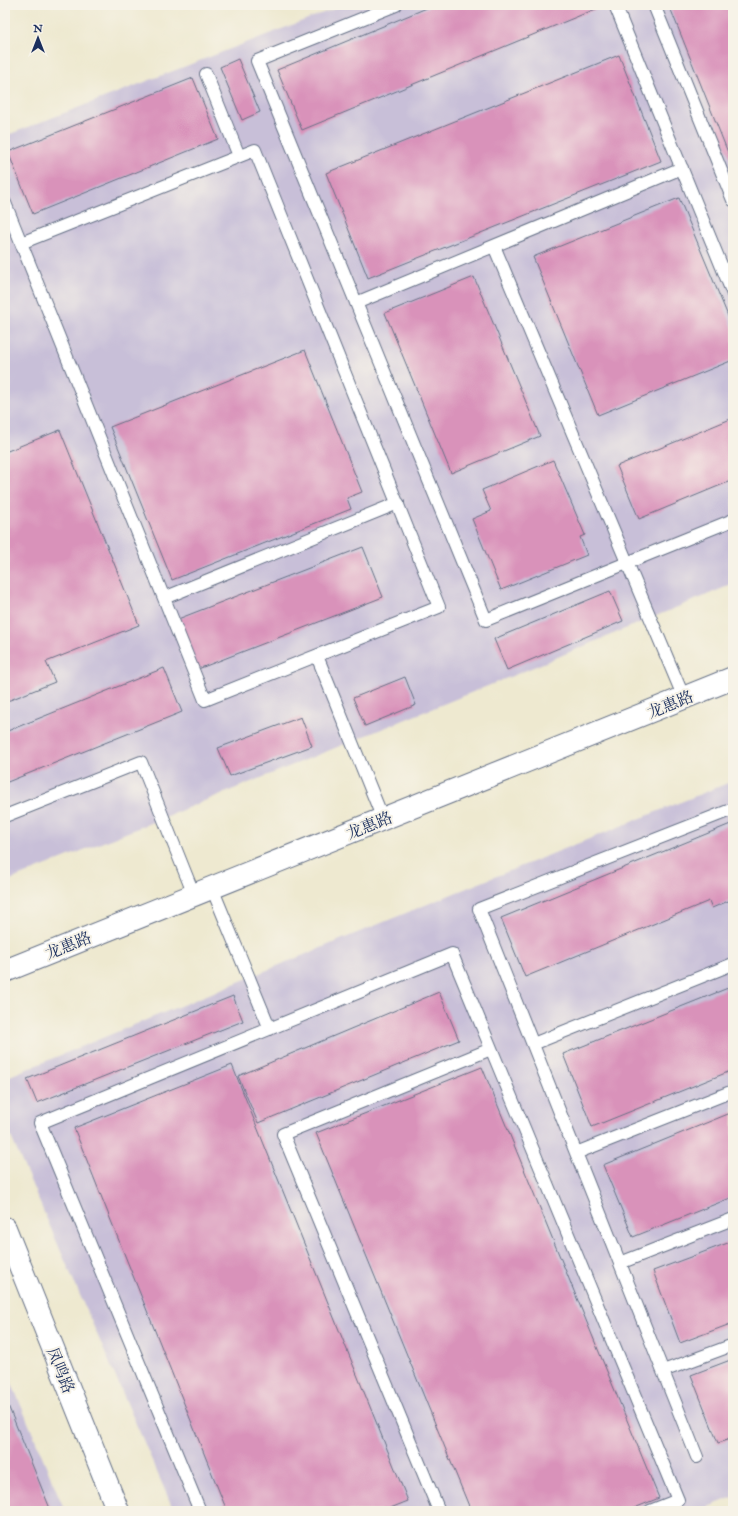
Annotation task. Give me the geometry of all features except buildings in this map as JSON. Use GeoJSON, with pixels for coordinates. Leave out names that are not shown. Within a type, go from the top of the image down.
{"type":"FeatureCollection","features":[{"type":"Feature","properties":{"kind":"street","name":"龙惠路"},"geometry":{"type":"LineString","coordinates":[[5,971],[684,698],[732,683]]}},
{"type":"Feature","properties":{"kind":"street","name":"凤鸣路"},"geometry":{"type":"LineString","coordinates":[[5,1228],[118,1511]]}},
{"type":"Feature","properties":{"kind":"lane"},"geometry":{"type":"LineString","coordinates":[[396,5],[257,61],[486,620],[733,520]]}},
{"type":"Feature","properties":{"kind":"lane"},"geometry":{"type":"LineString","coordinates":[[615,5],[733,294]]}},
{"type":"Feature","properties":{"kind":"lane"},"geometry":{"type":"LineString","coordinates":[[654,5],[733,200]]}},
{"type":"Feature","properties":{"kind":"lane"},"geometry":{"type":"LineString","coordinates":[[206,74],[239,156]]}},
{"type":"Feature","properties":{"kind":"lane"},"geometry":{"type":"LineString","coordinates":[[5,203],[21,243],[205,700],[439,607],[256,150],[21,243]]}},
{"type":"Feature","properties":{"kind":"lane"},"geometry":{"type":"LineString","coordinates":[[356,303],[682,168]]}},
{"type":"Feature","properties":{"kind":"lane"},"geometry":{"type":"LineString","coordinates":[[494,246],[684,698]]}},
{"type":"Feature","properties":{"kind":"lane"},"geometry":{"type":"LineString","coordinates":[[164,598],[398,503]]}},
{"type":"Feature","properties":{"kind":"lane"},"geometry":{"type":"LineString","coordinates":[[317,656],[383,819]]}},
{"type":"Feature","properties":{"kind":"lane"},"geometry":{"type":"LineString","coordinates":[[5,816],[140,762],[270,1029]]}},
{"type":"Feature","properties":{"kind":"lane"},"geometry":{"type":"LineString","coordinates":[[698,1457],[479,909],[733,809]]}},
{"type":"Feature","properties":{"kind":"lane"},"geometry":{"type":"LineString","coordinates":[[200,1511],[40,1123],[452,954],[678,1500],[650,1511]]}},
{"type":"Feature","properties":{"kind":"lane"},"geometry":{"type":"LineString","coordinates":[[533,1044],[733,964]]}},
{"type":"Feature","properties":{"kind":"lane"},"geometry":{"type":"LineString","coordinates":[[439,1511],[283,1134],[491,1048]]}},
{"type":"Feature","properties":{"kind":"lane"},"geometry":{"type":"LineString","coordinates":[[576,1153],[733,1091]]}},
{"type":"Feature","properties":{"kind":"lane"},"geometry":{"type":"LineString","coordinates":[[620,1263],[733,1219]]}},
{"type":"Feature","properties":{"kind":"lane"},"geometry":{"type":"LineString","coordinates":[[663,1371],[733,1345]]}},
{"type":"Feature","properties":{"kind":"shaded area"},"geometry":{"type":"Polygon","coordinates":[[[344,5],[733,5],[733,584],[495,683],[5,882],[5,136],[344,5]]]}},
{"type":"Feature","properties":{"kind":"shaded area"},"geometry":{"type":"Polygon","coordinates":[[[733,781],[733,1497],[698,1511],[174,1511],[5,1123],[5,1078],[457,892],[733,781]]]}},
{"type":"Feature","properties":{"kind":"shaded area"},"geometry":{"type":"Polygon","coordinates":[[[5,1367],[65,1511],[5,1511],[5,1367]]]}}]}
